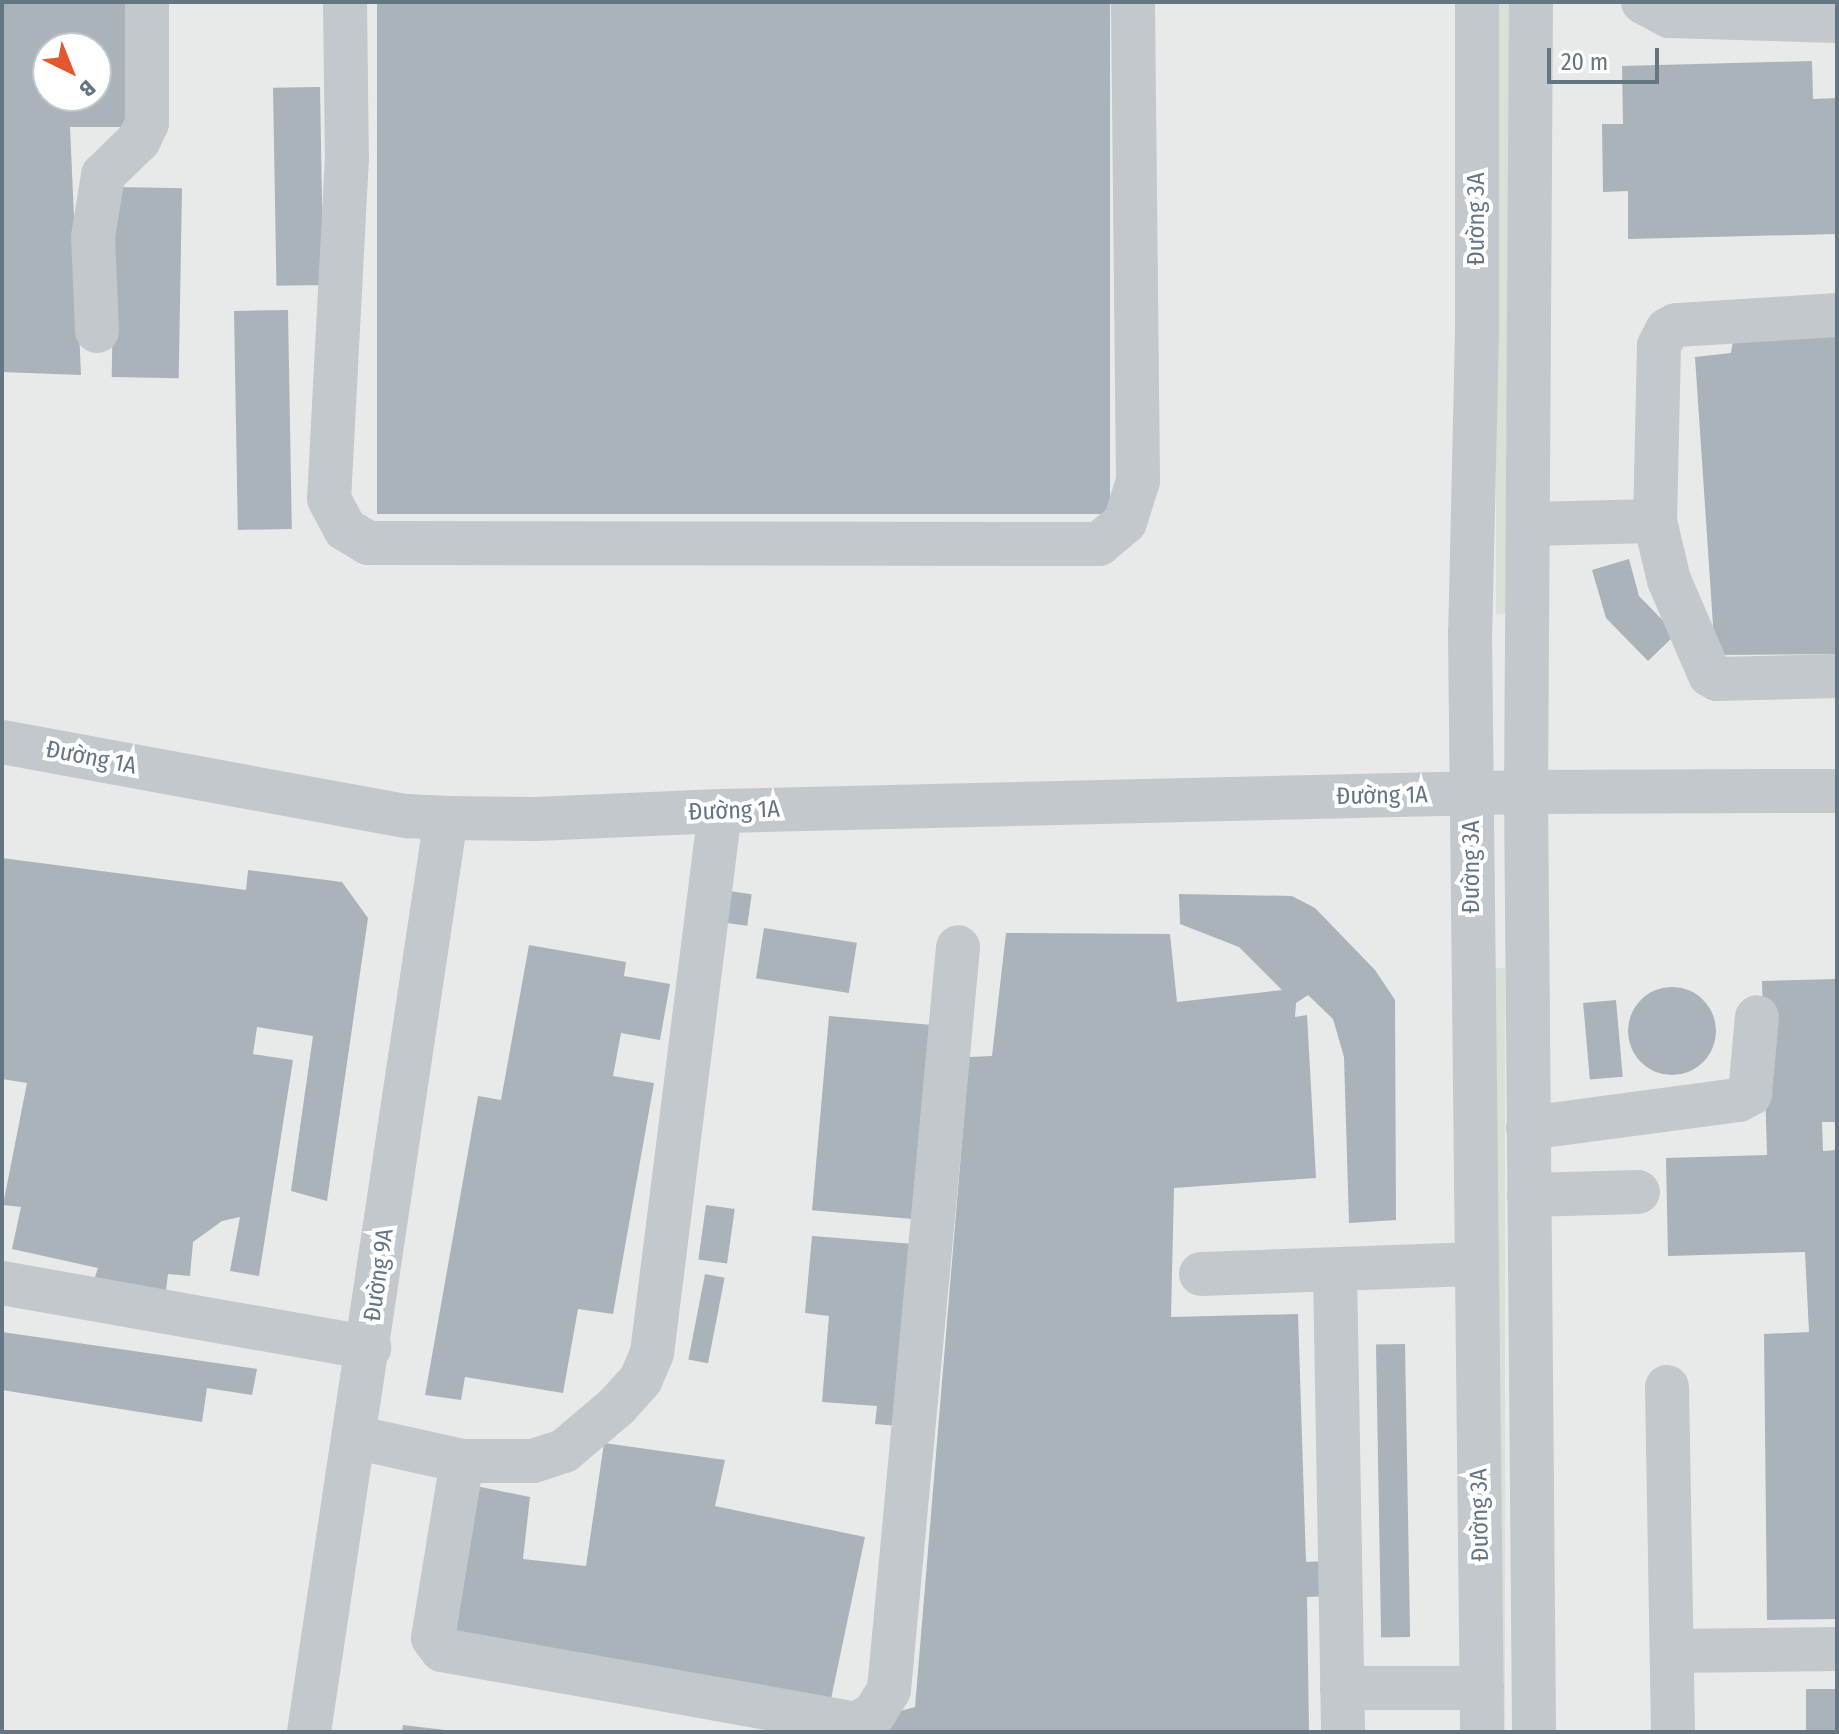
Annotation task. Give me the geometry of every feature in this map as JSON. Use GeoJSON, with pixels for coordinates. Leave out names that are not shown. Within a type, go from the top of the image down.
{"type":"FeatureCollection","features":[{"type":"Feature","properties":{"kind":"street"},"geometry":{"type":"LineString","coordinates":[[97,331],[93,237],[103,175],[139,140],[147,123],[147,2]]}},
{"type":"Feature","properties":{"kind":"street"},"geometry":{"type":"LineString","coordinates":[[345,2],[347,157],[329,499],[345,529],[368,543],[972,544],[1099,544],[1125,522],[1138,481],[1133,2]]}},
{"type":"Feature","properties":{"kind":"street","name":"Đường 3A"},"geometry":{"type":"LineString","coordinates":[[1477,2],[1477,333],[1470,632],[1482,1732]]}},
{"type":"Feature","properties":{"kind":"street"},"geometry":{"type":"LineString","coordinates":[[1531,2],[1526,792],[1534,1732]]}},
{"type":"Feature","properties":{"kind":"street"},"geometry":{"type":"LineString","coordinates":[[1643,2],[1669,16],[1837,21]]}},
{"type":"Feature","properties":{"kind":"street"},"geometry":{"type":"LineString","coordinates":[[1837,315],[1676,325],[1667,330],[1659,346],[1655,521],[1669,580],[1710,675],[1717,679],[1837,676]]}},
{"type":"Feature","properties":{"kind":"street"},"geometry":{"type":"LineString","coordinates":[[1529,524],[1655,521]]}},
{"type":"Feature","properties":{"kind":"street","name":"Đường 1A"},"geometry":{"type":"LineString","coordinates":[[2,742],[407,816],[446,818],[536,819],[720,811],[1526,792]]}},
{"type":"Feature","properties":{"kind":"street"},"geometry":{"type":"LineString","coordinates":[[1526,792],[1837,791]]}},
{"type":"Feature","properties":{"kind":"street"},"geometry":{"type":"LineString","coordinates":[[354,1437],[462,1461],[533,1461],[564,1451],[633,1388],[652,1353],[720,811]]}},
{"type":"Feature","properties":{"kind":"street","name":"Đường 9A"},"geometry":{"type":"LineString","coordinates":[[309,1732],[369,1348],[446,818]]}},
{"type":"Feature","properties":{"kind":"street"},"geometry":{"type":"LineString","coordinates":[[462,1461],[433,1638],[442,1650],[856,1724],[874,1714],[889,1690],[958,947]]}},
{"type":"Feature","properties":{"kind":"street"},"geometry":{"type":"LineString","coordinates":[[1528,1128],[1739,1100],[1750,1094],[1757,1017]]}},
{"type":"Feature","properties":{"kind":"street"},"geometry":{"type":"LineString","coordinates":[[1529,1195],[1638,1192]]}},
{"type":"Feature","properties":{"kind":"street"},"geometry":{"type":"LineString","coordinates":[[1201,1274],[1477,1264]]}},
{"type":"Feature","properties":{"kind":"street"},"geometry":{"type":"LineString","coordinates":[[1335,1270],[1343,1732]]}},
{"type":"Feature","properties":{"kind":"street"},"geometry":{"type":"LineString","coordinates":[[2,1283],[369,1348]]}},
{"type":"Feature","properties":{"kind":"street"},"geometry":{"type":"LineString","coordinates":[[1667,1387],[1673,1732]]}},
{"type":"Feature","properties":{"kind":"street"},"geometry":{"type":"LineString","coordinates":[[1672,1651],[1837,1649]]}},
{"type":"Feature","properties":{"kind":"street"},"geometry":{"type":"LineString","coordinates":[[1342,1688],[1482,1688]]}},
{"type":"Feature","properties":{"kind":"shaded area"},"geometry":{"type":"Polygon","coordinates":[[[2,2],[1837,2],[1837,1732],[2,1732],[2,2]]]}},
{"type":"Feature","properties":{"kind":"shaded area"},"geometry":{"type":"Polygon","coordinates":[[[1496,2],[1513,2],[1513,614],[1496,614],[1496,2]]]}},
{"type":"Feature","properties":{"kind":"shaded area"},"geometry":{"type":"Polygon","coordinates":[[[1493,968],[1505,968],[1505,1732],[1493,1732],[1493,968]]]}},
{"type":"Feature","properties":{"kind":"building"},"geometry":{"type":"Polygon","coordinates":[[[2,2],[130,2],[130,127],[70,127],[81,375],[2,372],[2,2]]]}},
{"type":"Feature","properties":{"kind":"building"},"geometry":{"type":"Polygon","coordinates":[[[377,2],[1110,2],[1110,514],[377,514],[377,2]]]}},
{"type":"Feature","properties":{"kind":"building"},"geometry":{"type":"Polygon","coordinates":[[[1812,61],[1813,99],[1837,98],[1837,234],[1628,239],[1628,191],[1603,192],[1602,124],[1623,124],[1622,66],[1812,61]]]}},
{"type":"Feature","properties":{"kind":"building"},"geometry":{"type":"Polygon","coordinates":[[[320,87],[323,285],[276,286],[273,88],[320,87]]]}},
{"type":"Feature","properties":{"kind":"building"},"geometry":{"type":"Polygon","coordinates":[[[115,187],[182,188],[179,378],[112,377],[115,187]]]}},
{"type":"Feature","properties":{"kind":"building"},"geometry":{"type":"Polygon","coordinates":[[[288,310],[292,529],[238,530],[234,311],[288,310]]]}},
{"type":"Feature","properties":{"kind":"building"},"geometry":{"type":"Polygon","coordinates":[[[1837,331],[1837,654],[1715,655],[1695,357],[1731,353],[1734,333],[1837,331]]]}},
{"type":"Feature","properties":{"kind":"building"},"geometry":{"type":"Polygon","coordinates":[[[1629,559],[1639,596],[1676,634],[1648,661],[1606,618],[1592,570],[1629,559]]]}},
{"type":"Feature","properties":{"kind":"building"},"geometry":{"type":"Polygon","coordinates":[[[2,858],[246,890],[248,870],[342,882],[368,918],[327,1201],[291,1191],[313,1036],[257,1027],[253,1054],[293,1060],[259,1276],[230,1271],[240,1217],[222,1221],[193,1242],[190,1276],[168,1274],[166,1290],[93,1283],[98,1268],[12,1249],[21,1207],[3,1205],[27,1083],[2,1079],[2,858]]]}},
{"type":"Feature","properties":{"kind":"building"},"geometry":{"type":"Polygon","coordinates":[[[722,890],[752,894],[747,926],[718,922],[722,890]]]}},
{"type":"Feature","properties":{"kind":"building"},"geometry":{"type":"Polygon","coordinates":[[[1179,894],[1292,896],[1315,908],[1375,970],[1395,1000],[1396,1220],[1349,1223],[1344,1057],[1333,1019],[1308,995],[1296,1003],[1295,1017],[1307,1015],[1316,1178],[1174,1188],[1171,1317],[1298,1314],[1306,1562],[1327,1561],[1328,1596],[1307,1597],[1309,1732],[889,1732],[889,1714],[915,1707],[969,1057],[992,1056],[1006,933],[1170,934],[1177,1002],[1282,990],[1239,947],[1180,924],[1179,894]]]}},
{"type":"Feature","properties":{"kind":"building"},"geometry":{"type":"Polygon","coordinates":[[[764,928],[857,943],[849,993],[756,978],[764,928]]]}},
{"type":"Feature","properties":{"kind":"building"},"geometry":{"type":"Polygon","coordinates":[[[529,945],[626,962],[624,976],[670,984],[660,1040],[621,1033],[613,1076],[654,1083],[613,1314],[578,1309],[563,1393],[465,1377],[461,1400],[425,1395],[478,1096],[501,1100],[529,945]]]}},
{"type":"Feature","properties":{"kind":"building"},"geometry":{"type":"Polygon","coordinates":[[[1837,979],[1837,1122],[1822,1122],[1823,1151],[1837,1150],[1837,1619],[1767,1620],[1764,1334],[1809,1332],[1805,1252],[1668,1256],[1666,1158],[1767,1155],[1762,981],[1837,979]]]}},
{"type":"Feature","properties":{"kind":"building"},"geometry":{"type":"Polygon","coordinates":[[[1663,987],[1681,987],[1697,994],[1709,1006],[1716,1022],[1716,1040],[1709,1056],[1697,1068],[1681,1075],[1663,1075],[1647,1068],[1635,1056],[1628,1040],[1628,1022],[1635,1006],[1647,994],[1663,987]]]}},
{"type":"Feature","properties":{"kind":"building"},"geometry":{"type":"Polygon","coordinates":[[[1616,1000],[1623,1077],[1590,1080],[1583,1003],[1616,1000]]]}},
{"type":"Feature","properties":{"kind":"building"},"geometry":{"type":"Polygon","coordinates":[[[829,1016],[936,1025],[919,1220],[812,1210],[829,1016]]]}},
{"type":"Feature","properties":{"kind":"building"},"geometry":{"type":"Polygon","coordinates":[[[706,1205],[735,1209],[727,1264],[698,1259],[706,1205]]]}},
{"type":"Feature","properties":{"kind":"building"},"geometry":{"type":"Polygon","coordinates":[[[812,1236],[914,1244],[898,1426],[875,1424],[877,1406],[822,1402],[829,1316],[805,1313],[812,1236]]]}},
{"type":"Feature","properties":{"kind":"building"},"geometry":{"type":"Polygon","coordinates":[[[705,1274],[725,1278],[708,1363],[688,1359],[705,1274]]]}},
{"type":"Feature","properties":{"kind":"building"},"geometry":{"type":"Polygon","coordinates":[[[2,1332],[257,1369],[252,1395],[207,1388],[202,1422],[2,1390],[2,1332]]]}},
{"type":"Feature","properties":{"kind":"building"},"geometry":{"type":"Polygon","coordinates":[[[1405,1344],[1410,1637],[1381,1637],[1376,1345],[1405,1344]]]}},
{"type":"Feature","properties":{"kind":"building"},"geometry":{"type":"Polygon","coordinates":[[[604,1443],[725,1460],[715,1506],[865,1537],[831,1699],[445,1640],[471,1485],[530,1497],[523,1559],[586,1566],[604,1443]]]}},
{"type":"Feature","properties":{"kind":"building"},"geometry":{"type":"Polygon","coordinates":[[[1806,1689],[1837,1689],[1837,1732],[1806,1732],[1806,1689]]]}},
{"type":"Feature","properties":{"kind":"building"},"geometry":{"type":"Polygon","coordinates":[[[403,1725],[445,1730],[445,1732],[402,1732],[403,1725]]]}}]}
